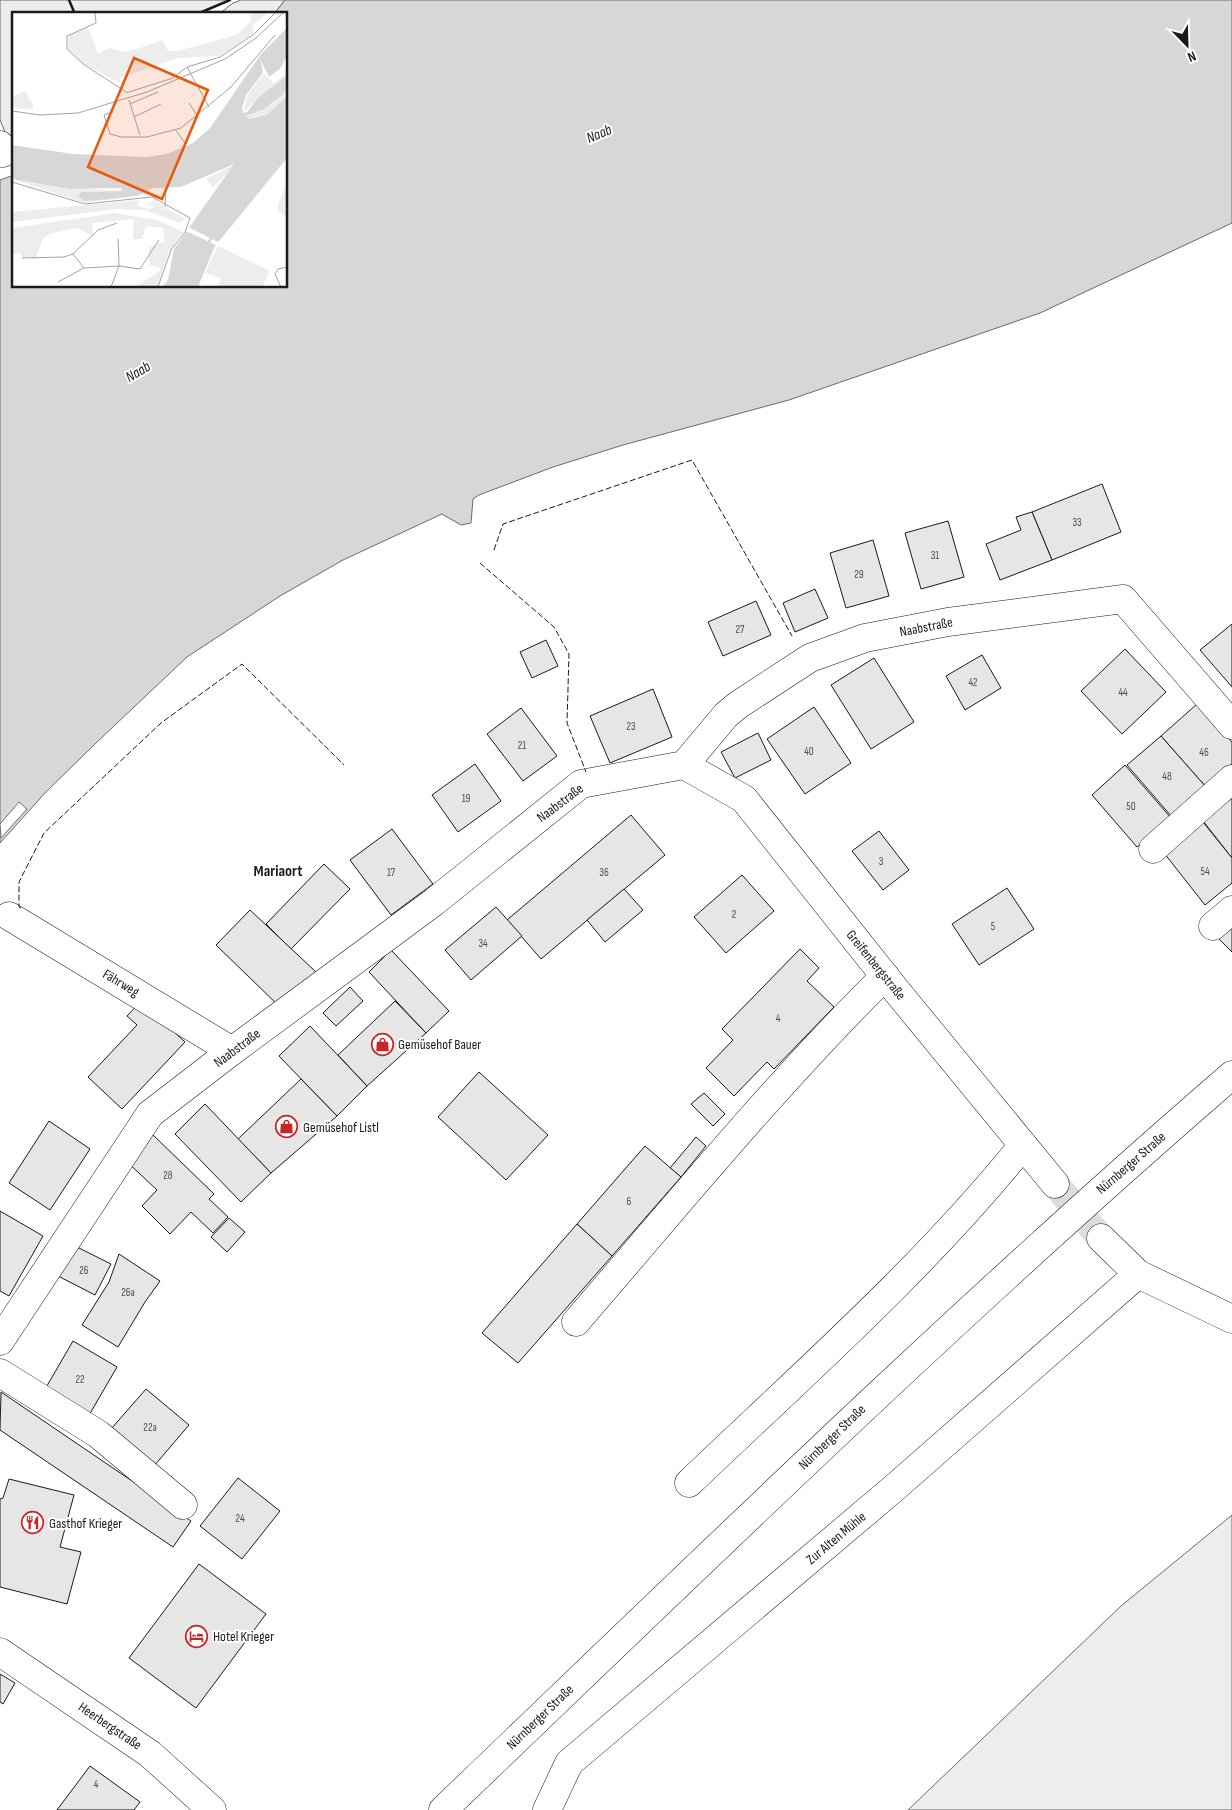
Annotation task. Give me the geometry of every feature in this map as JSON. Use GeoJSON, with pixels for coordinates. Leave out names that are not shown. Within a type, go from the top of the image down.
{"type":"FeatureCollection","features":[{"type":"Feature","properties":{"kind":"street","name":"Naabstraße"},"geometry":{"type":"LineString","coordinates":[[0,1341],[150,1114],[434,902],[581,784],[684,765],[732,710],[810,658],[865,638],[948,622],[1123,599],[1232,725]]}},
{"type":"Feature","properties":{"kind":"street","name":"Greifenbergstraße"},"geometry":{"type":"LineString","coordinates":[[684,765],[744,799],[885,976],[1055,1184]]}},
{"type":"Feature","properties":{"kind":"street"},"geometry":{"type":"LineString","coordinates":[[1152,849],[1232,779]]}},
{"type":"Feature","properties":{"kind":"street","name":"Fährweg"},"geometry":{"type":"LineString","coordinates":[[9,916],[232,1051]]}},
{"type":"Feature","properties":{"kind":"street"},"geometry":{"type":"LineString","coordinates":[[576,1322],[754,1115],[846,1015],[885,976]]}},
{"type":"Feature","properties":{"kind":"street","name":"Nürnberger Straße"},"geometry":{"type":"LineString","coordinates":[[443,1810],[856,1414],[1118,1173],[1232,1075]]}},
{"type":"Feature","properties":{"kind":"street"},"geometry":{"type":"LineString","coordinates":[[689,1483],[877,1304],[990,1185],[1023,1145]]}},
{"type":"Feature","properties":{"kind":"street"},"geometry":{"type":"LineString","coordinates":[[1100,1238],[1138,1274],[1232,1319]]}},
{"type":"Feature","properties":{"kind":"street","name":"Zur Alten Mühle"},"geometry":{"type":"LineString","coordinates":[[548,1810],[568,1763],[893,1489],[1138,1274]]}},
{"type":"Feature","properties":{"kind":"street"},"geometry":{"type":"LineString","coordinates":[[0,1373],[98,1434],[183,1505]]}},
{"type":"Feature","properties":{"kind":"street","name":"Heerbergstraße"},"geometry":{"type":"LineString","coordinates":[[0,1652],[150,1754],[212,1810]]}},
{"type":"Feature","properties":{"kind":"shaded area"},"geometry":{"type":"Polygon","coordinates":[[[0,0],[230,0],[202,12],[12,12],[12,149],[0,120],[0,0]]]}},
{"type":"Feature","properties":{"kind":"shaded area"},"geometry":{"type":"Polygon","coordinates":[[[241,0],[285,0],[276,12],[222,12],[233,3],[241,0]]]}},
{"type":"Feature","properties":{"kind":"shaded area"},"geometry":{"type":"Polygon","coordinates":[[[1232,1515],[1232,1810],[908,1810],[1121,1606],[1232,1515]]]}},
{"type":"Feature","properties":{"kind":"water","name":"Naab"},"geometry":{"type":"Polygon","coordinates":[[[285,0],[1232,0],[1232,223],[1040,313],[789,400],[623,445],[553,467],[473,499],[471,523],[461,525],[442,514],[343,560],[280,596],[187,657],[45,793],[0,843],[0,180],[12,176],[12,288],[288,288],[288,12],[276,12],[285,0]]]}},
{"type":"Feature","properties":{"kind":"pier"},"geometry":{"type":"Polygon","coordinates":[[[19,802],[27,809],[1,838],[0,824],[19,802]]]}},
{"type":"Feature","properties":{"kind":"building"},"geometry":{"type":"Polygon","coordinates":[[[1102,484],[1121,532],[1052,560],[1032,512],[1102,484]]]}},
{"type":"Feature","properties":{"kind":"building"},"geometry":{"type":"Polygon","coordinates":[[[1032,512],[1052,560],[1000,580],[986,544],[1021,530],[1016,517],[1032,512]]]}},
{"type":"Feature","properties":{"kind":"building"},"geometry":{"type":"Polygon","coordinates":[[[948,521],[964,577],[921,589],[905,533],[948,521]]]}},
{"type":"Feature","properties":{"kind":"building"},"geometry":{"type":"Polygon","coordinates":[[[873,540],[889,596],[846,608],[830,553],[873,540]]]}},
{"type":"Feature","properties":{"kind":"building"},"geometry":{"type":"Polygon","coordinates":[[[815,589],[828,618],[795,632],[783,603],[815,589]]]}},
{"type":"Feature","properties":{"kind":"building"},"geometry":{"type":"Polygon","coordinates":[[[756,601],[771,635],[723,656],[708,622],[756,601]]]}},
{"type":"Feature","properties":{"kind":"building"},"geometry":{"type":"Polygon","coordinates":[[[1232,624],[1232,687],[1200,650],[1232,624]]]}},
{"type":"Feature","properties":{"kind":"building"},"geometry":{"type":"Polygon","coordinates":[[[546,640],[558,666],[532,678],[520,652],[546,640]]]}},
{"type":"Feature","properties":{"kind":"building"},"geometry":{"type":"Polygon","coordinates":[[[1125,649],[1166,692],[1122,734],[1081,691],[1125,649]]]}},
{"type":"Feature","properties":{"kind":"building"},"geometry":{"type":"Polygon","coordinates":[[[982,655],[1001,688],[965,710],[946,676],[982,655]]]}},
{"type":"Feature","properties":{"kind":"building"},"geometry":{"type":"Polygon","coordinates":[[[874,658],[914,722],[871,749],[831,685],[874,658]]]}},
{"type":"Feature","properties":{"kind":"building"},"geometry":{"type":"Polygon","coordinates":[[[653,689],[672,737],[610,763],[590,716],[653,689]]]}},
{"type":"Feature","properties":{"kind":"building"},"geometry":{"type":"Polygon","coordinates":[[[1197,704],[1232,742],[1232,764],[1206,787],[1161,736],[1197,704]]]}},
{"type":"Feature","properties":{"kind":"building"},"geometry":{"type":"Polygon","coordinates":[[[814,707],[851,763],[805,794],[767,739],[814,707]]]}},
{"type":"Feature","properties":{"kind":"building"},"geometry":{"type":"Polygon","coordinates":[[[521,708],[557,756],[523,781],[487,734],[521,708]]]}},
{"type":"Feature","properties":{"kind":"building"},"geometry":{"type":"Polygon","coordinates":[[[758,733],[771,760],[735,778],[721,752],[758,733]]]}},
{"type":"Feature","properties":{"kind":"building"},"geometry":{"type":"Polygon","coordinates":[[[1161,736],[1206,787],[1172,817],[1127,765],[1161,736]]]}},
{"type":"Feature","properties":{"kind":"building"},"geometry":{"type":"Polygon","coordinates":[[[475,764],[501,801],[458,832],[432,795],[475,764]]]}},
{"type":"Feature","properties":{"kind":"building"},"geometry":{"type":"Polygon","coordinates":[[[1125,765],[1171,818],[1137,847],[1092,795],[1125,765]]]}},
{"type":"Feature","properties":{"kind":"building"},"geometry":{"type":"Polygon","coordinates":[[[1232,798],[1232,858],[1203,821],[1232,798]]]}},
{"type":"Feature","properties":{"kind":"building"},"geometry":{"type":"Polygon","coordinates":[[[631,815],[665,855],[541,959],[507,920],[631,815]]]}},
{"type":"Feature","properties":{"kind":"building"},"geometry":{"type":"Polygon","coordinates":[[[1203,822],[1232,858],[1232,883],[1205,905],[1164,853],[1203,822]]]}},
{"type":"Feature","properties":{"kind":"building"},"geometry":{"type":"Polygon","coordinates":[[[392,829],[433,884],[391,915],[350,860],[392,829]]]}},
{"type":"Feature","properties":{"kind":"building"},"geometry":{"type":"Polygon","coordinates":[[[879,831],[909,870],[883,890],[852,851],[879,831]]]}},
{"type":"Feature","properties":{"kind":"building"},"geometry":{"type":"Polygon","coordinates":[[[324,864],[350,889],[291,949],[266,924],[324,864]]]}},
{"type":"Feature","properties":{"kind":"building"},"geometry":{"type":"Polygon","coordinates":[[[742,875],[774,911],[726,953],[694,917],[742,875]]]}},
{"type":"Feature","properties":{"kind":"building"},"geometry":{"type":"Polygon","coordinates":[[[1007,888],[1034,929],[979,965],[952,924],[1007,888]]]}},
{"type":"Feature","properties":{"kind":"building"},"geometry":{"type":"Polygon","coordinates":[[[624,889],[643,910],[605,942],[587,920],[624,889]]]}},
{"type":"Feature","properties":{"kind":"building"},"geometry":{"type":"Polygon","coordinates":[[[496,907],[522,936],[471,980],[445,950],[496,907]]]}},
{"type":"Feature","properties":{"kind":"building"},"geometry":{"type":"Polygon","coordinates":[[[250,910],[316,972],[281,1008],[216,945],[250,910]]]}},
{"type":"Feature","properties":{"kind":"building"},"geometry":{"type":"Polygon","coordinates":[[[1232,925],[1232,952],[1218,938],[1232,925]]]}},
{"type":"Feature","properties":{"kind":"building"},"geometry":{"type":"Polygon","coordinates":[[[800,949],[819,968],[807,981],[834,1007],[774,1069],[767,1062],[734,1096],[706,1068],[733,1040],[722,1029],[800,949]]]}},
{"type":"Feature","properties":{"kind":"building"},"geometry":{"type":"Polygon","coordinates":[[[391,950],[449,1011],[426,1033],[369,972],[391,950]]]}},
{"type":"Feature","properties":{"kind":"building"},"geometry":{"type":"Polygon","coordinates":[[[350,987],[363,1001],[336,1026],[323,1013],[350,987]]]}},
{"type":"Feature","properties":{"kind":"building"},"geometry":{"type":"Polygon","coordinates":[[[141,1001],[185,1042],[122,1109],[88,1077],[137,1025],[127,1016],[141,1001]]]}},
{"type":"Feature","properties":{"kind":"building","name":"Gemüsehof Bauer"},"geometry":{"type":"Polygon","coordinates":[[[395,1001],[426,1033],[367,1086],[338,1055],[395,1001]]]}},
{"type":"Feature","properties":{"kind":"building"},"geometry":{"type":"Polygon","coordinates":[[[310,1026],[367,1086],[337,1116],[279,1056],[310,1026]]]}},
{"type":"Feature","properties":{"kind":"building"},"geometry":{"type":"Polygon","coordinates":[[[479,1072],[548,1135],[506,1180],[438,1117],[479,1072]]]}},
{"type":"Feature","properties":{"kind":"building","name":"Gemüsehof Listl"},"geometry":{"type":"Polygon","coordinates":[[[301,1079],[337,1116],[271,1173],[238,1139],[301,1079]]]}},
{"type":"Feature","properties":{"kind":"building"},"geometry":{"type":"Polygon","coordinates":[[[704,1093],[725,1114],[713,1126],[691,1104],[704,1093]]]}},
{"type":"Feature","properties":{"kind":"building"},"geometry":{"type":"Polygon","coordinates":[[[205,1104],[271,1173],[241,1202],[175,1134],[205,1104]]]}},
{"type":"Feature","properties":{"kind":"building"},"geometry":{"type":"Polygon","coordinates":[[[49,1121],[90,1149],[50,1210],[9,1183],[49,1121]]]}},
{"type":"Feature","properties":{"kind":"building"},"geometry":{"type":"Polygon","coordinates":[[[151,1133],[214,1194],[209,1199],[228,1217],[213,1233],[191,1212],[170,1234],[142,1206],[157,1190],[125,1160],[151,1133]]]}},
{"type":"Feature","properties":{"kind":"building"},"geometry":{"type":"Polygon","coordinates":[[[696,1137],[706,1146],[681,1177],[670,1168],[696,1137]]]}},
{"type":"Feature","properties":{"kind":"building"},"geometry":{"type":"Polygon","coordinates":[[[645,1146],[681,1177],[612,1256],[577,1224],[645,1146]]]}},
{"type":"Feature","properties":{"kind":"building"},"geometry":{"type":"Polygon","coordinates":[[[0,1211],[43,1236],[9,1296],[0,1291],[0,1211]]]}},
{"type":"Feature","properties":{"kind":"building"},"geometry":{"type":"Polygon","coordinates":[[[229,1218],[245,1232],[227,1252],[211,1237],[229,1218]]]}},
{"type":"Feature","properties":{"kind":"building"},"geometry":{"type":"Polygon","coordinates":[[[577,1224],[612,1256],[518,1363],[482,1333],[577,1224]]]}},
{"type":"Feature","properties":{"kind":"building"},"geometry":{"type":"Polygon","coordinates":[[[73,1245],[111,1264],[95,1295],[58,1276],[73,1245]]]}},
{"type":"Feature","properties":{"kind":"building"},"geometry":{"type":"Polygon","coordinates":[[[119,1254],[160,1281],[118,1347],[82,1325],[109,1282],[119,1254]]]}},
{"type":"Feature","properties":{"kind":"building"},"geometry":{"type":"Polygon","coordinates":[[[73,1341],[117,1367],[88,1417],[44,1391],[73,1341]]]}},
{"type":"Feature","properties":{"kind":"building"},"geometry":{"type":"Polygon","coordinates":[[[146,1389],[189,1425],[154,1466],[111,1429],[146,1389]]]}},
{"type":"Feature","properties":{"kind":"building"},"geometry":{"type":"Polygon","coordinates":[[[1,1392],[191,1521],[173,1547],[0,1430],[1,1392]]]}},
{"type":"Feature","properties":{"kind":"building"},"geometry":{"type":"Polygon","coordinates":[[[238,1478],[280,1511],[242,1559],[200,1526],[238,1478]]]}},
{"type":"Feature","properties":{"kind":"building","name":"Gasthof Krieger"},"geometry":{"type":"Polygon","coordinates":[[[9,1479],[74,1495],[60,1547],[81,1552],[67,1604],[0,1587],[0,1499],[3,1498],[9,1479]]]}},
{"type":"Feature","properties":{"kind":"building","name":"Hotel Krieger"},"geometry":{"type":"Polygon","coordinates":[[[199,1564],[266,1614],[196,1708],[129,1658],[199,1564]]]}},
{"type":"Feature","properties":{"kind":"building"},"geometry":{"type":"Polygon","coordinates":[[[0,1674],[15,1683],[3,1704],[0,1702],[0,1674]]]}},
{"type":"Feature","properties":{"kind":"building"},"geometry":{"type":"Polygon","coordinates":[[[90,1766],[140,1802],[134,1810],[57,1810],[90,1766]]]}},
{"type":"Feature","properties":{"kind":"tunnel"},"geometry":{"type":"LineString","coordinates":[[1055,1184],[1101,1238]]}},
{"type":"Feature","properties":{"kind":"fence"},"geometry":{"type":"LineString","coordinates":[[494,550],[503,524],[692,460],[792,636]]}},
{"type":"Feature","properties":{"kind":"fence"},"geometry":{"type":"LineString","coordinates":[[480,563],[554,627],[569,654],[567,723],[586,772]]}},
{"type":"Feature","properties":{"kind":"fence"},"geometry":{"type":"LineString","coordinates":[[21,908],[19,907],[19,882],[44,833],[161,723],[242,664],[344,765]]}},
{"type":"Feature","properties":{"kind":"wall"},"geometry":{"type":"LineString","coordinates":[[69,0],[74,12]]}},
{"type":"Feature","properties":{"kind":"wall"},"geometry":{"type":"LineString","coordinates":[[202,12],[230,0]]}},
{"type":"Feature","properties":{"kind":"place","name":"Gemüsehof Bauer"},"geometry":{"type":"Point","coordinates":[382,1044]}},
{"type":"Feature","properties":{"kind":"place","name":"Gemüsehof Listl"},"geometry":{"type":"Point","coordinates":[287,1127]}},
{"type":"Feature","properties":{"kind":"place","name":"Gasthof Krieger"},"geometry":{"type":"Point","coordinates":[33,1523]}},
{"type":"Feature","properties":{"kind":"place","name":"Hotel Krieger"},"geometry":{"type":"Point","coordinates":[197,1636]}},
{"type":"Feature","properties":{"kind":"district","name":"Mariaort"},"geometry":{"type":"Point","coordinates":[278,871]}}]}
